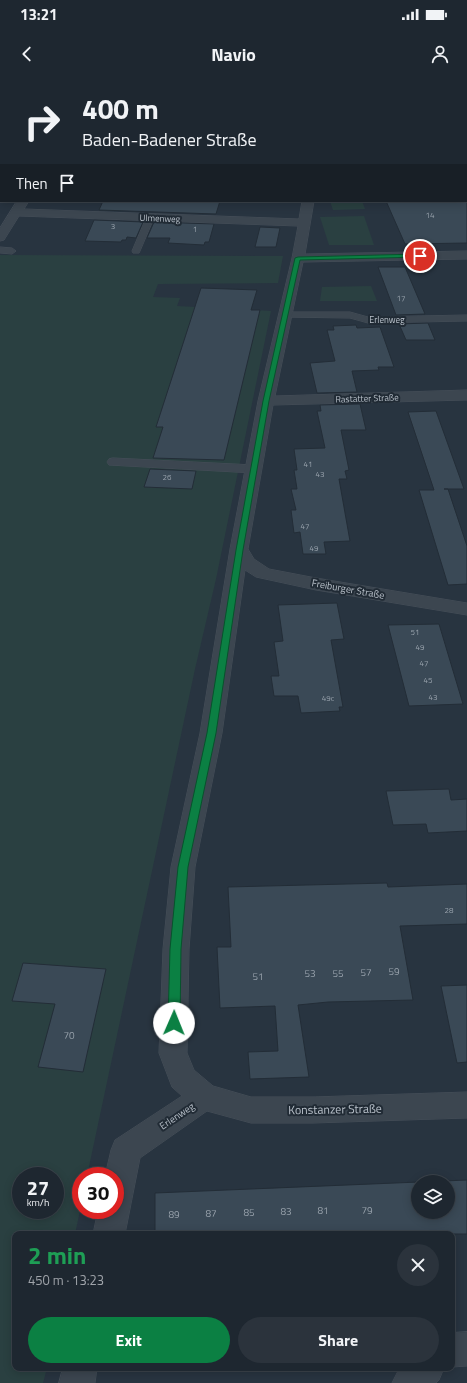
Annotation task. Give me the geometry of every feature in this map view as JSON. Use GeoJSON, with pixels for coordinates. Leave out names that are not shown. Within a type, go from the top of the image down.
{"type":"FeatureCollection","features":[{"type":"Feature","properties":{"kind":"street"},"geometry":{"type":"LineString","coordinates":[[0,237],[22,202]]}},
{"type":"Feature","properties":{"kind":"street","name":"Erlenweg"},"geometry":{"type":"LineString","coordinates":[[123,1167],[126,1150],[204,1097],[182,1078],[173,1053],[176,949],[183,867],[211,733],[239,550],[266,401],[284,315],[298,258],[308,202]]}},
{"type":"Feature","properties":{"kind":"street","name":"Ulmenweg"},"geometry":{"type":"LineString","coordinates":[[16,212],[150,218],[304,222]]}},
{"type":"Feature","properties":{"kind":"street"},"geometry":{"type":"LineString","coordinates":[[298,258],[467,255]]}},
{"type":"Feature","properties":{"kind":"street","name":"Rastatter Straße"},"geometry":{"type":"LineString","coordinates":[[266,401],[467,395]]}},
{"type":"Feature","properties":{"kind":"street","name":"Freiburger Straße"},"geometry":{"type":"LineString","coordinates":[[239,550],[247,563],[263,573],[316,584],[467,609]]}},
{"type":"Feature","properties":{"kind":"street","name":"Konstanzer Straße"},"geometry":{"type":"LineString","coordinates":[[204,1097],[251,1110],[313,1110],[467,1105]]}},
{"type":"Feature","properties":{"kind":"street"},"geometry":{"type":"LineString","coordinates":[[109,1231],[112,1219]]}},
{"type":"Feature","properties":{"kind":"street"},"geometry":{"type":"LineString","coordinates":[[455,1350],[467,1349]]}},
{"type":"Feature","properties":{"kind":"street"},"geometry":{"type":"LineString","coordinates":[[77,1383],[79,1371]]}},
{"type":"Feature","properties":{"kind":"street"},"geometry":{"type":"LineString","coordinates":[[410,1383],[424,1371]]}},
{"type":"Feature","properties":{"kind":"lane"},"geometry":{"type":"LineString","coordinates":[[136,251],[150,218]]}},
{"type":"Feature","properties":{"kind":"lane"},"geometry":{"type":"LineString","coordinates":[[0,250],[12,250]]}},
{"type":"Feature","properties":{"kind":"lane","name":"Erlenweg"},"geometry":{"type":"LineString","coordinates":[[284,315],[350,315],[368,320],[467,318]]}},
{"type":"Feature","properties":{"kind":"lane"},"geometry":{"type":"LineString","coordinates":[[113,462],[254,469]]}},
{"type":"Feature","properties":{"kind":"green space"},"geometry":{"type":"Polygon","coordinates":[[[330,202],[362,202],[365,209],[333,210],[330,202]]]}},
{"type":"Feature","properties":{"kind":"green space"},"geometry":{"type":"Polygon","coordinates":[[[364,216],[374,245],[329,245],[320,217],[364,216]]]}},
{"type":"Feature","properties":{"kind":"green space"},"geometry":{"type":"Polygon","coordinates":[[[0,255],[283,256],[278,283],[158,284],[153,297],[180,298],[177,306],[271,311],[216,579],[195,669],[89,1167],[72,1167],[72,1219],[78,1219],[76,1231],[12,1231],[12,1371],[46,1371],[43,1383],[0,1383],[0,255]]]}},
{"type":"Feature","properties":{"kind":"green space"},"geometry":{"type":"Polygon","coordinates":[[[371,286],[377,301],[320,301],[322,287],[371,286]]]}},
{"type":"Feature","properties":{"kind":"building"},"geometry":{"type":"Polygon","coordinates":[[[103,202],[220,202],[216,214],[99,210],[103,202]]]}},
{"type":"Feature","properties":{"kind":"building"},"geometry":{"type":"Polygon","coordinates":[[[386,202],[467,202],[467,243],[405,244],[386,202]]]}},
{"type":"Feature","properties":{"kind":"building"},"geometry":{"type":"Polygon","coordinates":[[[94,220],[143,222],[136,238],[127,237],[126,240],[122,240],[121,242],[85,241],[94,220]]]}},
{"type":"Feature","properties":{"kind":"building"},"geometry":{"type":"Polygon","coordinates":[[[154,222],[214,224],[209,242],[205,242],[204,245],[168,243],[170,238],[147,238],[154,222]]]}},
{"type":"Feature","properties":{"kind":"building"},"geometry":{"type":"Polygon","coordinates":[[[260,227],[280,228],[276,247],[255,247],[260,227]]]}},
{"type":"Feature","properties":{"kind":"building"},"geometry":{"type":"Polygon","coordinates":[[[378,267],[405,267],[425,314],[396,315],[378,267]]]}},
{"type":"Feature","properties":{"kind":"building"},"geometry":{"type":"Polygon","coordinates":[[[201,288],[257,290],[251,310],[260,310],[224,460],[153,458],[163,427],[156,427],[201,288]]]}},
{"type":"Feature","properties":{"kind":"building"},"geometry":{"type":"Polygon","coordinates":[[[428,323],[435,340],[406,340],[399,324],[428,323]]]}},
{"type":"Feature","properties":{"kind":"building"},"geometry":{"type":"Polygon","coordinates":[[[356,325],[357,328],[380,327],[394,367],[378,367],[379,370],[352,371],[357,392],[317,393],[310,363],[335,361],[327,330],[334,330],[333,326],[356,325]]]}},
{"type":"Feature","properties":{"kind":"building"},"geometry":{"type":"Polygon","coordinates":[[[360,404],[366,430],[341,430],[349,470],[345,471],[347,479],[339,479],[350,541],[324,542],[326,554],[303,554],[300,532],[294,533],[291,510],[296,510],[291,489],[297,489],[294,470],[297,470],[294,449],[325,448],[317,411],[321,411],[320,405],[360,404]]]}},
{"type":"Feature","properties":{"kind":"building"},"geometry":{"type":"Polygon","coordinates":[[[436,411],[464,489],[448,489],[467,546],[467,584],[448,585],[419,490],[434,490],[408,412],[436,411]]]}},
{"type":"Feature","properties":{"kind":"building"},"geometry":{"type":"Polygon","coordinates":[[[150,469],[196,471],[192,489],[144,487],[150,469]]]}},
{"type":"Feature","properties":{"kind":"building"},"geometry":{"type":"Polygon","coordinates":[[[337,603],[344,639],[331,640],[343,707],[339,707],[340,711],[301,713],[298,696],[274,696],[271,676],[279,676],[274,642],[283,641],[278,605],[337,603]]]}},
{"type":"Feature","properties":{"kind":"building"},"geometry":{"type":"Polygon","coordinates":[[[439,624],[463,704],[409,706],[388,625],[439,624]]]}},
{"type":"Feature","properties":{"kind":"building"},"geometry":{"type":"Polygon","coordinates":[[[449,789],[451,800],[467,799],[467,831],[428,833],[426,824],[393,825],[386,791],[449,789]]]}},
{"type":"Feature","properties":{"kind":"building"},"geometry":{"type":"Polygon","coordinates":[[[387,883],[388,887],[467,884],[467,924],[400,926],[413,1000],[328,1002],[298,1005],[309,1077],[250,1079],[248,1052],[278,1051],[275,1006],[220,1008],[217,947],[231,947],[228,887],[387,883]]]}},
{"type":"Feature","properties":{"kind":"building"},"geometry":{"type":"Polygon","coordinates":[[[23,963],[106,969],[83,1072],[38,1067],[55,1004],[12,1001],[23,963]]]}},
{"type":"Feature","properties":{"kind":"building"},"geometry":{"type":"Polygon","coordinates":[[[467,985],[467,1062],[457,1063],[441,986],[467,985]]]}},
{"type":"Feature","properties":{"kind":"building"},"geometry":{"type":"Polygon","coordinates":[[[455,1180],[467,1180],[467,1234],[455,1234],[455,1231],[155,1231],[155,1193],[411,1182],[411,1219],[455,1219],[455,1180]]]}},
{"type":"Feature","properties":{"kind":"route"},"geometry":{"type":"LineString","coordinates":[[174,1023],[176,949],[183,867],[211,733],[239,550],[266,401],[284,315],[298,258],[420,256]]}}]}
